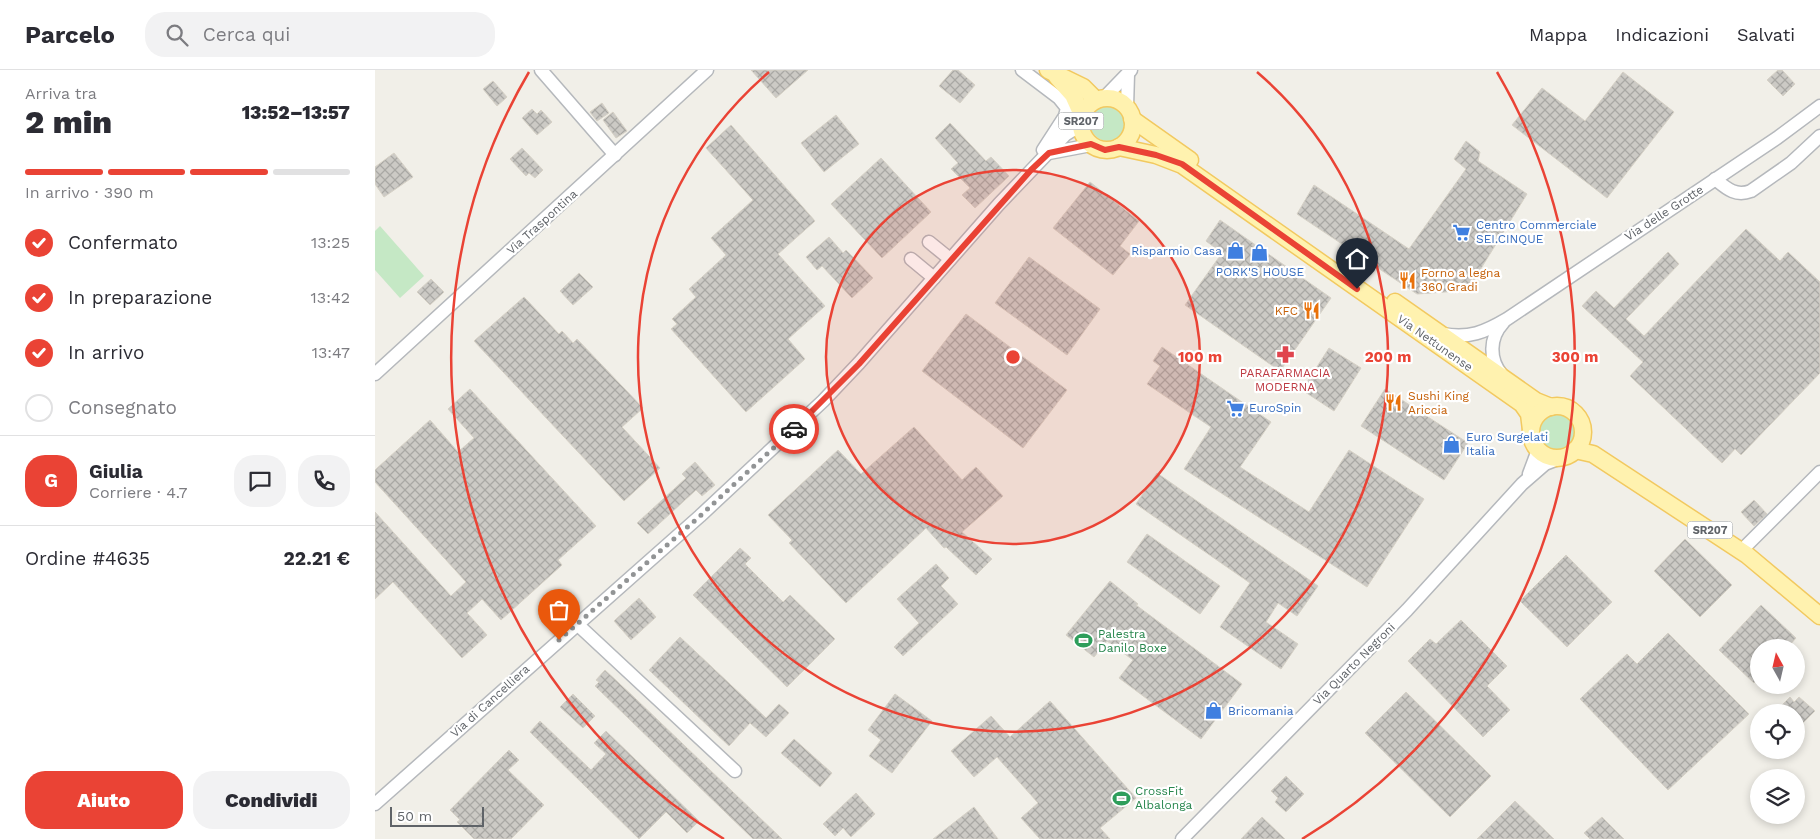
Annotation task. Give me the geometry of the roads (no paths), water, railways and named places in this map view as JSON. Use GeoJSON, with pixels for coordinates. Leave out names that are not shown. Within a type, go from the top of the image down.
{"type":"FeatureCollection","features":[{"type":"Feature","properties":{"kind":"main road","name":"Via Nettunense"},"geometry":{"type":"LineString","coordinates":[[1052,72],[1083,87],[1100,99],[1116,100],[1130,113],[1441,334],[1536,400],[1551,407]]}},
{"type":"Feature","properties":{"kind":"main road","name":"Via Nettunense"},"geometry":{"type":"LineString","coordinates":[[1052,72],[1073,95],[1082,120],[1084,136],[1091,144],[1105,150],[1119,147],[1156,155],[1182,164],[1522,404],[1529,414],[1531,430]]}},
{"type":"Feature","properties":{"kind":"main road","name":"SR207"},"geometry":{"type":"LineString","coordinates":[[1082,120],[1086,109],[1100,99]]}},
{"type":"Feature","properties":{"kind":"main road"},"geometry":{"type":"LineString","coordinates":[[1119,147],[1130,135],[1130,113]]}},
{"type":"Feature","properties":{"kind":"main road","name":"SR207"},"geometry":{"type":"LineString","coordinates":[[1551,407],[1563,406],[1573,412],[1583,427],[1573,448],[1593,454],[1741,551],[1820,616]]}},
{"type":"Feature","properties":{"kind":"main road"},"geometry":{"type":"LineString","coordinates":[[1531,430],[1537,415],[1551,407]]}},
{"type":"Feature","properties":{"kind":"main road","name":"SR207"},"geometry":{"type":"LineString","coordinates":[[1531,430],[1538,450]]}},
{"type":"Feature","properties":{"kind":"main road"},"geometry":{"type":"LineString","coordinates":[[1538,450],[1550,456],[1573,448]]}},
{"type":"Feature","properties":{"kind":"street"},"geometry":{"type":"LineString","coordinates":[[541,70],[615,155]]}},
{"type":"Feature","properties":{"kind":"street","name":"Via Traspontina"},"geometry":{"type":"LineString","coordinates":[[375,374],[707,70]]}},
{"type":"Feature","properties":{"kind":"street"},"geometry":{"type":"LineString","coordinates":[[1022,70],[1059,98],[1067,108],[1065,116],[1042,152],[1045,156],[1091,144]]}},
{"type":"Feature","properties":{"kind":"street"},"geometry":{"type":"LineString","coordinates":[[1100,99],[1130,72]]}},
{"type":"Feature","properties":{"kind":"street"},"geometry":{"type":"LineString","coordinates":[[1130,72],[1130,113]]}},
{"type":"Feature","properties":{"kind":"street","name":"Via delle Grotte"},"geometry":{"type":"LineString","coordinates":[[1441,334],[1457,337],[1473,336],[1507,319],[1777,138],[1820,106]]}},
{"type":"Feature","properties":{"kind":"street","name":"Via di Cancelliera"},"geometry":{"type":"LineString","coordinates":[[375,804],[700,516],[823,401],[1045,156],[1082,120]]}},
{"type":"Feature","properties":{"kind":"street"},"geometry":{"type":"LineString","coordinates":[[1715,179],[1734,192],[1747,193],[1781,171],[1820,136]]}},
{"type":"Feature","properties":{"kind":"street"},"geometry":{"type":"LineString","coordinates":[[929,242],[950,260]]}},
{"type":"Feature","properties":{"kind":"street"},"geometry":{"type":"LineString","coordinates":[[911,259],[934,278]]}},
{"type":"Feature","properties":{"kind":"street","name":"Via delle Grotte"},"geometry":{"type":"LineString","coordinates":[[1505,379],[1495,364],[1492,347],[1495,333],[1507,319]]}},
{"type":"Feature","properties":{"kind":"street","name":"Via Quarto Negroni"},"geometry":{"type":"LineString","coordinates":[[1182,839],[1407,610],[1522,484],[1545,464],[1573,448]]}},
{"type":"Feature","properties":{"kind":"street","name":"Via Quarto Negroni"},"geometry":{"type":"LineString","coordinates":[[1522,484],[1534,464],[1538,450]]}},
{"type":"Feature","properties":{"kind":"street"},"geometry":{"type":"LineString","coordinates":[[1741,551],[1820,472]]}},
{"type":"Feature","properties":{"kind":"street"},"geometry":{"type":"LineString","coordinates":[[577,624],[735,771]]}},
{"type":"Feature","properties":{"kind":"place","name":"Centro Commerciale SEI.CINQUE"},"geometry":{"type":"Point","coordinates":[1462,232]}},
{"type":"Feature","properties":{"kind":"place","name":"Risparmio Casa"},"geometry":{"type":"Point","coordinates":[1236,251]}},
{"type":"Feature","properties":{"kind":"place","name":"PORK'S HOUSE"},"geometry":{"type":"Point","coordinates":[1260,253]}},
{"type":"Feature","properties":{"kind":"place","name":"Forno a legna 360 Gradi"},"geometry":{"type":"Point","coordinates":[1407,280]}},
{"type":"Feature","properties":{"kind":"place","name":"KFC"},"geometry":{"type":"Point","coordinates":[1312,311]}},
{"type":"Feature","properties":{"kind":"place","name":"PARAFARMACIA MODERNA"},"geometry":{"type":"Point","coordinates":[1285,354]}},
{"type":"Feature","properties":{"kind":"place","name":"Sushi King Ariccia"},"geometry":{"type":"Point","coordinates":[1394,403]}},
{"type":"Feature","properties":{"kind":"place","name":"EuroSpin"},"geometry":{"type":"Point","coordinates":[1235,408]}},
{"type":"Feature","properties":{"kind":"place","name":"Euro Surgelati Italia"},"geometry":{"type":"Point","coordinates":[1452,444]}},
{"type":"Feature","properties":{"kind":"place","name":"Palestra Danilo Boxe"},"geometry":{"type":"Point","coordinates":[1084,641]}},
{"type":"Feature","properties":{"kind":"place","name":"Bricomania"},"geometry":{"type":"Point","coordinates":[1214,711]}},
{"type":"Feature","properties":{"kind":"place","name":"CrossFit Albalonga"},"geometry":{"type":"Point","coordinates":[1121,798]}}]}
